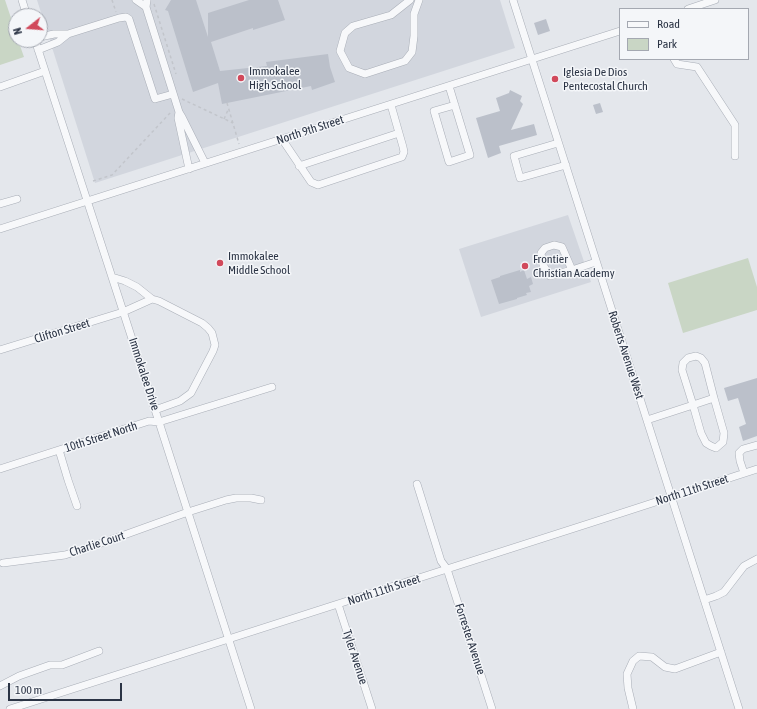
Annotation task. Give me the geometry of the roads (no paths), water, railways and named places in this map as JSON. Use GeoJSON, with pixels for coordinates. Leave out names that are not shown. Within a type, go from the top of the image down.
{"type":"FeatureCollection","features":[{"type":"Feature","properties":{"kind":"street"},"geometry":{"type":"LineString","coordinates":[[136,0],[147,4],[177,95],[176,111],[189,168]]}},
{"type":"Feature","properties":{"kind":"street"},"geometry":{"type":"LineString","coordinates":[[405,1],[390,15],[354,26],[345,33],[340,51],[349,68],[365,74],[405,61],[412,52],[414,14],[419,0]]}},
{"type":"Feature","properties":{"kind":"street","name":"Roberts Avenue West"},"geometry":{"type":"LineString","coordinates":[[514,0],[558,143],[739,709]]}},
{"type":"Feature","properties":{"kind":"street"},"geometry":{"type":"LineString","coordinates":[[691,8],[716,0]]}},
{"type":"Feature","properties":{"kind":"street"},"geometry":{"type":"LineString","coordinates":[[48,35],[68,34],[126,17],[129,19],[155,100],[177,95]]}},
{"type":"Feature","properties":{"kind":"street","name":"North 9th Street"},"geometry":{"type":"LineString","coordinates":[[0,229],[619,31]]}},
{"type":"Feature","properties":{"kind":"street"},"geometry":{"type":"LineString","coordinates":[[38,50],[58,42],[68,34]]}},
{"type":"Feature","properties":{"kind":"street","name":"Immokalee Drive"},"geometry":{"type":"LineString","coordinates":[[38,50],[251,709]]}},
{"type":"Feature","properties":{"kind":"street"},"geometry":{"type":"LineString","coordinates":[[675,60],[678,64],[697,67],[735,125],[735,156]]}},
{"type":"Feature","properties":{"kind":"street"},"geometry":{"type":"LineString","coordinates":[[0,87],[45,71]]}},
{"type":"Feature","properties":{"kind":"street"},"geometry":{"type":"LineString","coordinates":[[449,86],[455,105],[470,155],[449,162],[434,111],[455,105]]}},
{"type":"Feature","properties":{"kind":"street"},"geometry":{"type":"LineString","coordinates":[[282,139],[311,182],[318,185],[402,156],[404,152],[390,104]]}},
{"type":"Feature","properties":{"kind":"street"},"geometry":{"type":"LineString","coordinates":[[176,111],[182,117],[205,163]]}},
{"type":"Feature","properties":{"kind":"street"},"geometry":{"type":"LineString","coordinates":[[299,166],[399,133]]}},
{"type":"Feature","properties":{"kind":"street"},"geometry":{"type":"LineString","coordinates":[[558,143],[514,156],[520,178],[566,165]]}},
{"type":"Feature","properties":{"kind":"street"},"geometry":{"type":"LineString","coordinates":[[0,204],[17,199]]}},
{"type":"Feature","properties":{"kind":"street"},"geometry":{"type":"LineString","coordinates":[[572,270],[562,247],[554,245],[545,248],[541,253],[543,265],[550,276],[572,270],[596,262]]}},
{"type":"Feature","properties":{"kind":"street"},"geometry":{"type":"LineString","coordinates":[[112,277],[137,287],[152,299],[166,304],[202,323],[212,333],[214,339],[215,345],[213,351],[191,393],[180,401],[155,410]]}},
{"type":"Feature","properties":{"kind":"street","name":"Clifton Street"},"geometry":{"type":"LineString","coordinates":[[0,350],[123,312],[152,299]]}},
{"type":"Feature","properties":{"kind":"street"},"geometry":{"type":"LineString","coordinates":[[696,356],[701,358],[705,363],[714,398],[724,433],[723,442],[716,448],[706,443],[701,433],[692,405],[682,370],[683,363],[688,358],[696,356]]}},
{"type":"Feature","properties":{"kind":"street","name":"10th Street North"},"geometry":{"type":"LineString","coordinates":[[0,469],[149,422],[159,422],[272,387]]}},
{"type":"Feature","properties":{"kind":"street"},"geometry":{"type":"LineString","coordinates":[[647,420],[714,398]]}},
{"type":"Feature","properties":{"kind":"street"},"geometry":{"type":"LineString","coordinates":[[744,473],[739,453],[743,449],[757,444]]}},
{"type":"Feature","properties":{"kind":"street"},"geometry":{"type":"LineString","coordinates":[[59,450],[77,506]]}},
{"type":"Feature","properties":{"kind":"street","name":"North 11th Street"},"geometry":{"type":"LineString","coordinates":[[10,709],[757,469]]}},
{"type":"Feature","properties":{"kind":"street","name":"Forrester Avenue"},"geometry":{"type":"LineString","coordinates":[[416,484],[441,561],[447,569],[492,709]]}},
{"type":"Feature","properties":{"kind":"street","name":"Charlie Court"},"geometry":{"type":"LineString","coordinates":[[3,563],[65,555],[188,512],[236,498],[261,500]]}},
{"type":"Feature","properties":{"kind":"street"},"geometry":{"type":"LineString","coordinates":[[704,600],[724,592],[744,566],[757,559]]}},
{"type":"Feature","properties":{"kind":"street","name":"Tyler Avenue"},"geometry":{"type":"LineString","coordinates":[[338,604],[372,709]]}},
{"type":"Feature","properties":{"kind":"street"},"geometry":{"type":"LineString","coordinates":[[0,686],[19,676],[50,665],[62,664],[99,651]]}},
{"type":"Feature","properties":{"kind":"street"},"geometry":{"type":"LineString","coordinates":[[632,709],[628,688],[628,674],[633,661],[639,656],[652,657],[665,667],[675,669],[721,652]]}},
{"type":"Feature","properties":{"kind":"place","name":"Immokalee High School"},"geometry":{"type":"Point","coordinates":[241,78]}},
{"type":"Feature","properties":{"kind":"place","name":"Iglesia De Dios Pentecostal Church"},"geometry":{"type":"Point","coordinates":[555,79]}},
{"type":"Feature","properties":{"kind":"place","name":"Immokalee Middle School"},"geometry":{"type":"Point","coordinates":[220,263]}},
{"type":"Feature","properties":{"kind":"place","name":"Frontier Christian Academy"},"geometry":{"type":"Point","coordinates":[525,266]}}]}
